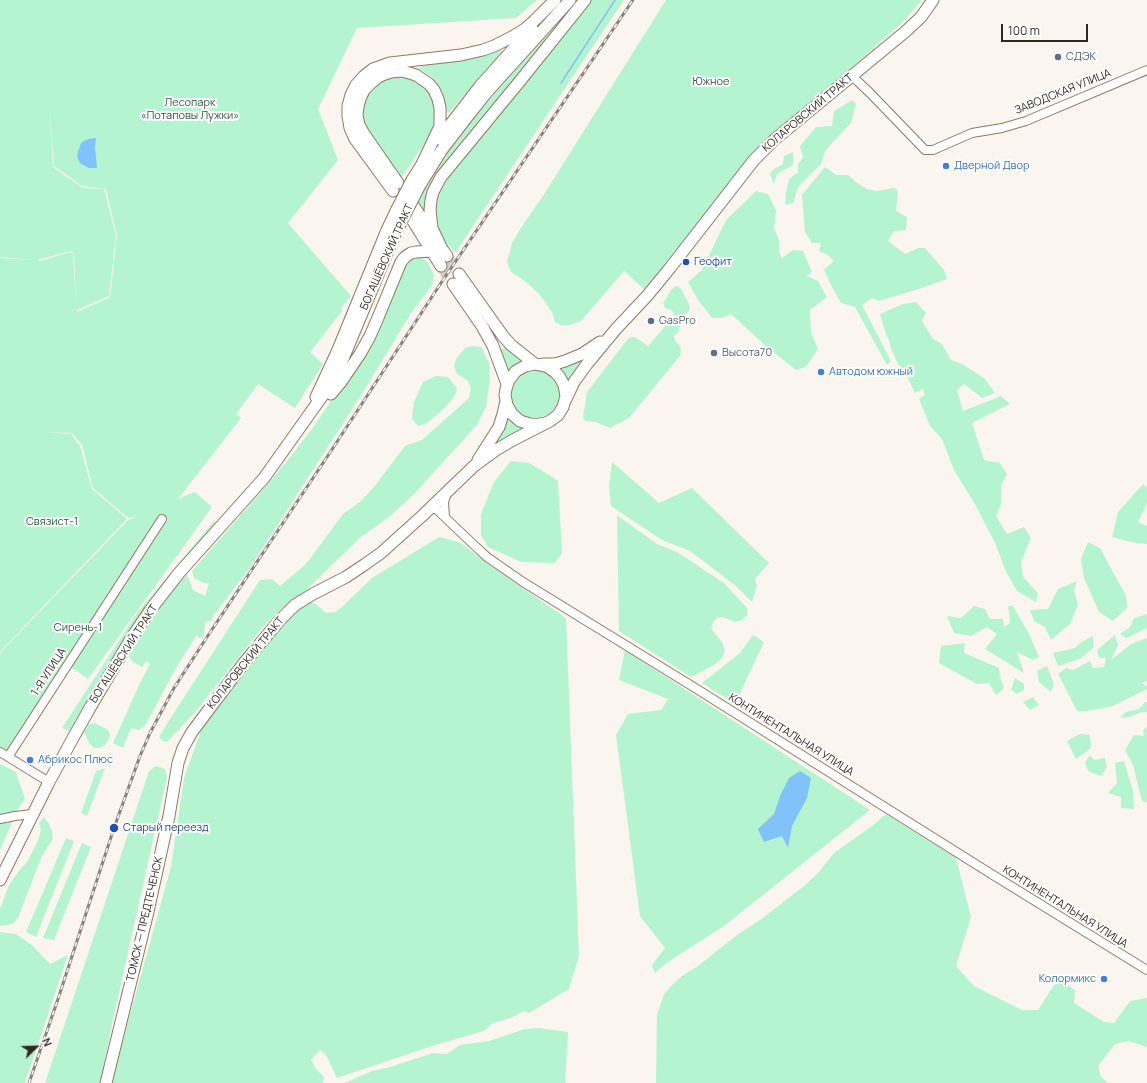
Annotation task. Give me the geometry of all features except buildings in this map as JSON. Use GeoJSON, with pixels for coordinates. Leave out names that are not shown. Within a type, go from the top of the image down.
{"type":"FeatureCollection","features":[{"type":"Feature","properties":{"kind":"main road","name":"БОГАШЁВСКИЙ ТРАКТ"},"geometry":{"type":"LineString","coordinates":[[416,182],[422,164],[466,103],[529,32],[555,0]]}},
{"type":"Feature","properties":{"kind":"main road"},"geometry":{"type":"LineString","coordinates":[[422,164],[440,126],[440,108],[438,99],[434,90],[429,84],[416,75],[402,71],[391,72],[374,80],[364,90],[360,98],[357,115],[359,125],[395,187],[362,149],[350,128],[348,106],[351,94],[356,85],[373,69],[390,63],[461,55],[494,46],[525,29],[555,0]]}},
{"type":"Feature","properties":{"kind":"main road","name":"БОГАШЁВСКИЙ ТРАКТ"},"geometry":{"type":"LineString","coordinates":[[0,880],[49,782],[91,706],[132,637],[179,573],[264,478],[310,413],[319,389],[391,232],[397,209],[416,182],[487,92],[570,0]]}},
{"type":"Feature","properties":{"kind":"main road"},"geometry":{"type":"LineString","coordinates":[[436,248],[432,228],[430,200],[441,177],[585,0]]}},
{"type":"Feature","properties":{"kind":"main road","name":"КОЛАРОВСКИЙ ТРАКТ"},"geometry":{"type":"LineString","coordinates":[[565,401],[574,382],[580,374],[616,329],[647,296],[670,268],[754,160],[774,140],[889,46],[921,17],[933,0]]}},
{"type":"Feature","properties":{"kind":"main road"},"geometry":{"type":"LineString","coordinates":[[411,211],[444,261]]}},
{"type":"Feature","properties":{"kind":"main road"},"geometry":{"type":"LineString","coordinates":[[310,413],[328,398],[360,354],[377,320],[398,269],[405,257],[416,252],[436,248]]}},
{"type":"Feature","properties":{"kind":"main road"},"geometry":{"type":"LineString","coordinates":[[459,274],[503,336],[519,352],[538,364],[551,368],[559,376],[566,390],[565,401],[558,415],[554,419],[513,440],[474,466]]}},
{"type":"Feature","properties":{"kind":"main road"},"geometry":{"type":"LineString","coordinates":[[453,284],[494,346],[507,384]]}},
{"type":"Feature","properties":{"kind":"main road","name":"КОЛАРОВСКИЙ ТРАКТ"},"geometry":{"type":"LineString","coordinates":[[538,364],[555,364],[574,358],[597,345],[616,329]]}},
{"type":"Feature","properties":{"kind":"main road"},"geometry":{"type":"LineString","coordinates":[[538,364],[525,366],[516,371],[507,384],[505,395],[507,405],[512,414],[520,421],[535,425],[545,423]]}},
{"type":"Feature","properties":{"kind":"main road"},"geometry":{"type":"LineString","coordinates":[[474,466],[499,427],[504,414],[506,400]]}},
{"type":"Feature","properties":{"kind":"main road","name":"КОЛАРОВСКИЙ ТРАКТ"},"geometry":{"type":"LineString","coordinates":[[180,754],[187,739],[197,724],[243,664],[286,613],[303,600],[346,577],[381,553],[433,506],[474,466]]}},
{"type":"Feature","properties":{"kind":"main road","name":"ТОМСК — ПРЕДТЕЧЕНСК"},"geometry":{"type":"LineString","coordinates":[[106,1083],[147,916],[169,816],[180,754]]}},
{"type":"Feature","properties":{"kind":"street","name":"ЗАВОДСКАЯ УЛИЦА"},"geometry":{"type":"LineString","coordinates":[[852,76],[925,150],[933,150],[972,133],[1002,128],[1026,121],[1147,70]]}},
{"type":"Feature","properties":{"kind":"street"},"geometry":{"type":"LineString","coordinates":[[422,516],[438,515],[445,517],[444,502],[447,492]]}},
{"type":"Feature","properties":{"kind":"street","name":"КОНТИНЕНТАЛЬНАЯ УЛИЦА"},"geometry":{"type":"LineString","coordinates":[[433,506],[487,557],[523,582],[1147,970]]}},
{"type":"Feature","properties":{"kind":"street","name":"1-Я УЛИЦА"},"geometry":{"type":"LineString","coordinates":[[8,757],[162,519]]}},
{"type":"Feature","properties":{"kind":"street"},"geometry":{"type":"LineString","coordinates":[[0,752],[49,782]]}},
{"type":"Feature","properties":{"kind":"street"},"geometry":{"type":"LineString","coordinates":[[0,819],[33,814]]}},
{"type":"Feature","properties":{"kind":"green space","name":"Лесопарк «Потаповы Лужки»"},"geometry":{"type":"Polygon","coordinates":[[[0,0],[537,0],[516,18],[357,28],[318,109],[338,160],[288,223],[351,296],[342,307],[342,311],[310,352],[323,364],[295,408],[258,384],[236,414],[241,418],[178,499],[195,492],[212,507],[88,679],[65,663],[6,754],[0,750],[0,653],[128,520],[137,516],[128,518],[93,488],[82,445],[72,433],[46,432],[71,434],[80,446],[92,489],[127,519],[0,652],[0,258],[35,260],[0,257],[0,0]],[[49,104],[53,167],[83,188],[104,189],[116,236],[109,296],[77,310],[77,312],[110,297],[117,236],[106,189],[82,186],[54,166],[49,104]],[[71,251],[37,260],[40,261],[70,252],[73,253],[76,306],[74,253],[71,251]]]}},
{"type":"Feature","properties":{"kind":"green space"},"geometry":{"type":"Polygon","coordinates":[[[576,0],[580,0],[431,185],[426,196],[424,213],[418,202],[444,155],[490,96],[576,0]]]}},
{"type":"Feature","properties":{"kind":"green space"},"geometry":{"type":"Polygon","coordinates":[[[590,0],[624,0],[455,253],[449,245],[446,245],[441,237],[435,219],[436,201],[440,189],[453,168],[590,0]]]}},
{"type":"Feature","properties":{"kind":"green space","name":"Южное"},"geometry":{"type":"Polygon","coordinates":[[[666,0],[922,0],[904,21],[757,151],[644,289],[624,271],[581,321],[570,325],[561,325],[555,322],[552,312],[539,294],[525,281],[511,272],[507,262],[512,243],[666,0]]]}},
{"type":"Feature","properties":{"kind":"green space"},"geometry":{"type":"Polygon","coordinates":[[[502,50],[503,52],[449,113],[447,112],[443,93],[439,86],[433,78],[420,69],[420,67],[423,66],[485,56],[502,50]]]}},
{"type":"Feature","properties":{"kind":"green space"},"geometry":{"type":"Polygon","coordinates":[[[401,75],[420,82],[431,93],[437,118],[432,133],[401,178],[367,132],[361,115],[363,101],[373,86],[386,78],[401,75]]]}},
{"type":"Feature","properties":{"kind":"green space"},"geometry":{"type":"Polygon","coordinates":[[[852,100],[856,104],[851,123],[825,151],[821,164],[798,187],[793,203],[785,205],[789,179],[798,172],[798,164],[803,158],[800,146],[816,127],[832,126],[834,111],[852,100]]]}},
{"type":"Feature","properties":{"kind":"green space"},"geometry":{"type":"Polygon","coordinates":[[[793,152],[793,165],[777,174],[774,184],[770,174],[774,169],[783,164],[784,156],[793,152]]]}},
{"type":"Feature","properties":{"kind":"green space"},"geometry":{"type":"Polygon","coordinates":[[[825,167],[836,175],[848,175],[867,189],[877,191],[894,188],[896,189],[898,192],[896,211],[907,217],[906,230],[894,231],[888,241],[905,254],[918,248],[925,248],[944,270],[947,279],[879,301],[872,298],[862,305],[891,361],[887,365],[855,307],[841,303],[832,287],[824,270],[834,261],[828,255],[819,251],[821,243],[812,243],[805,232],[802,195],[825,167]]]}},
{"type":"Feature","properties":{"kind":"green space"},"geometry":{"type":"Polygon","coordinates":[[[756,191],[768,194],[776,210],[774,228],[779,240],[779,251],[782,258],[793,250],[803,251],[812,272],[807,276],[818,281],[827,297],[810,310],[811,332],[818,349],[806,367],[796,370],[767,347],[731,314],[722,318],[712,318],[698,300],[688,282],[702,270],[726,220],[756,191]]]}},
{"type":"Feature","properties":{"kind":"green space"},"geometry":{"type":"Polygon","coordinates":[[[419,257],[428,263],[434,275],[431,287],[411,313],[362,394],[249,569],[213,616],[212,620],[205,623],[204,636],[199,638],[197,635],[195,638],[177,666],[146,724],[139,730],[131,728],[123,748],[113,743],[150,664],[146,661],[142,667],[133,662],[128,656],[152,618],[174,588],[187,574],[193,590],[205,596],[209,583],[204,583],[194,578],[192,571],[268,484],[314,426],[371,342],[406,262],[411,258],[419,257]]]}},
{"type":"Feature","properties":{"kind":"green space"},"geometry":{"type":"Polygon","coordinates":[[[676,286],[682,290],[690,309],[682,319],[678,333],[674,335],[676,342],[680,346],[680,356],[629,418],[610,428],[596,422],[585,421],[583,417],[587,392],[627,340],[630,337],[635,337],[648,346],[673,317],[674,313],[665,308],[663,303],[671,290],[676,286]]]}},
{"type":"Feature","properties":{"kind":"green space"},"geometry":{"type":"Polygon","coordinates":[[[916,302],[926,313],[922,321],[933,339],[942,344],[951,360],[962,364],[984,378],[995,393],[982,398],[964,384],[957,390],[963,411],[1001,396],[1010,404],[972,423],[984,460],[1000,463],[1007,474],[1001,486],[1001,504],[996,516],[1007,534],[1024,527],[1031,538],[1021,562],[1023,577],[1038,593],[1036,602],[1017,591],[1006,572],[996,545],[976,506],[954,470],[942,439],[930,426],[919,399],[925,395],[923,389],[915,393],[904,370],[898,364],[890,346],[880,314],[903,304],[916,302]]]}},
{"type":"Feature","properties":{"kind":"green space"},"geometry":{"type":"Polygon","coordinates":[[[472,346],[481,347],[489,363],[490,379],[486,407],[477,425],[414,494],[389,517],[361,537],[302,594],[281,609],[262,628],[195,712],[167,742],[163,741],[159,737],[168,722],[260,580],[272,579],[280,586],[306,564],[343,514],[361,501],[374,487],[405,446],[422,440],[469,398],[471,389],[468,381],[457,374],[454,366],[456,359],[465,348],[472,346]]]}},
{"type":"Feature","properties":{"kind":"green space"},"geometry":{"type":"Polygon","coordinates":[[[506,346],[524,361],[507,374],[499,351],[506,346]]]}},
{"type":"Feature","properties":{"kind":"green space"},"geometry":{"type":"Polygon","coordinates":[[[583,359],[584,360],[575,371],[568,384],[558,368],[583,359]]]}},
{"type":"Feature","properties":{"kind":"green space"},"geometry":{"type":"Polygon","coordinates":[[[530,370],[540,370],[552,377],[559,389],[559,399],[552,411],[540,418],[530,418],[522,414],[515,407],[511,399],[511,389],[515,381],[522,374],[530,370]]]}},
{"type":"Feature","properties":{"kind":"green space"},"geometry":{"type":"Polygon","coordinates":[[[436,376],[448,377],[457,388],[455,395],[446,407],[427,423],[418,426],[412,419],[414,402],[423,382],[436,376]]]}},
{"type":"Feature","properties":{"kind":"green space"},"geometry":{"type":"Polygon","coordinates":[[[506,413],[525,428],[489,448],[506,413]]]}},
{"type":"Feature","properties":{"kind":"green space"},"geometry":{"type":"Polygon","coordinates":[[[511,461],[529,463],[558,481],[562,553],[555,563],[521,562],[488,547],[481,535],[481,514],[494,482],[511,461]]]}},
{"type":"Feature","properties":{"kind":"green space"},"geometry":{"type":"Polygon","coordinates":[[[612,462],[659,503],[692,488],[769,563],[755,579],[757,586],[752,602],[736,586],[690,551],[662,540],[611,506],[609,487],[612,462]]]}},
{"type":"Feature","properties":{"kind":"green space"},"geometry":{"type":"Polygon","coordinates":[[[1143,484],[1147,488],[1147,503],[1138,522],[1147,526],[1147,544],[1112,537],[1118,512],[1143,484]]]}},
{"type":"Feature","properties":{"kind":"green space"},"geometry":{"type":"Polygon","coordinates":[[[617,515],[657,544],[677,552],[724,583],[747,608],[747,615],[742,620],[735,622],[723,617],[717,618],[714,621],[711,627],[712,630],[722,642],[725,650],[723,657],[714,665],[691,677],[619,631],[617,515]]]}},
{"type":"Feature","properties":{"kind":"green space"},"geometry":{"type":"Polygon","coordinates":[[[214,521],[216,522],[216,525],[152,600],[136,622],[99,679],[69,731],[62,728],[137,613],[214,521]]]}},
{"type":"Feature","properties":{"kind":"green space"},"geometry":{"type":"Polygon","coordinates":[[[439,537],[459,542],[566,618],[579,956],[569,989],[529,1013],[524,1011],[511,1018],[493,1023],[484,1031],[435,1045],[337,1078],[326,1055],[320,1050],[311,1060],[316,1069],[324,1077],[323,1083],[111,1083],[171,867],[184,778],[204,722],[273,634],[301,607],[311,602],[326,613],[335,612],[372,578],[439,537]]]}},
{"type":"Feature","properties":{"kind":"green space"},"geometry":{"type":"Polygon","coordinates":[[[1088,542],[1101,549],[1126,596],[1127,608],[1113,621],[1099,612],[1084,578],[1081,559],[1088,542]]]}},
{"type":"Feature","properties":{"kind":"green space"},"geometry":{"type":"Polygon","coordinates":[[[1077,581],[1074,590],[1078,605],[1070,624],[1051,640],[1045,627],[1034,621],[1030,610],[1048,609],[1058,589],[1077,581]]]}},
{"type":"Feature","properties":{"kind":"green space"},"geometry":{"type":"Polygon","coordinates":[[[974,606],[985,609],[990,619],[1003,619],[1004,627],[1010,623],[1008,606],[1013,606],[1029,634],[1039,657],[1033,660],[1017,652],[1024,673],[985,649],[997,634],[987,627],[971,636],[954,633],[947,616],[961,618],[974,606]]]}},
{"type":"Feature","properties":{"kind":"green space"},"geometry":{"type":"Polygon","coordinates":[[[1147,614],[1147,628],[1126,638],[1120,634],[1130,627],[1134,618],[1147,614]]]}},
{"type":"Feature","properties":{"kind":"green space"},"geometry":{"type":"Polygon","coordinates":[[[753,635],[764,642],[735,704],[702,683],[740,653],[753,635]]]}},
{"type":"Feature","properties":{"kind":"green space"},"geometry":{"type":"Polygon","coordinates":[[[1115,635],[1118,645],[1111,660],[1131,644],[1147,638],[1147,681],[1142,683],[1147,687],[1147,689],[1113,706],[1087,711],[1077,711],[1058,674],[1066,668],[1073,670],[1090,661],[1093,668],[1104,667],[1106,658],[1099,658],[1097,650],[1115,635]]]}},
{"type":"Feature","properties":{"kind":"green space"},"geometry":{"type":"Polygon","coordinates":[[[1093,636],[1093,648],[1080,659],[1058,666],[1053,653],[1075,648],[1081,642],[1093,636]]]}},
{"type":"Feature","properties":{"kind":"green space"},"geometry":{"type":"Polygon","coordinates":[[[965,643],[964,653],[999,668],[1000,677],[1004,688],[996,695],[989,683],[977,684],[939,663],[941,646],[965,643]]]}},
{"type":"Feature","properties":{"kind":"green space"},"geometry":{"type":"Polygon","coordinates":[[[625,650],[870,810],[724,926],[668,962],[655,973],[652,965],[665,948],[640,916],[616,735],[628,714],[661,710],[668,699],[619,680],[625,650]]]}},
{"type":"Feature","properties":{"kind":"green space"},"geometry":{"type":"Polygon","coordinates":[[[1047,666],[1054,684],[1051,692],[1039,682],[1037,671],[1047,666]]]}},
{"type":"Feature","properties":{"kind":"green space"},"geometry":{"type":"Polygon","coordinates":[[[1015,678],[1024,684],[1024,690],[1017,694],[1011,690],[1015,678]]]}},
{"type":"Feature","properties":{"kind":"green space"},"geometry":{"type":"Polygon","coordinates":[[[1033,697],[1039,705],[1030,710],[1023,702],[1033,697]]]}},
{"type":"Feature","properties":{"kind":"green space"},"geometry":{"type":"Polygon","coordinates":[[[1145,702],[1147,702],[1147,712],[1120,718],[1126,712],[1139,709],[1145,702]]]}},
{"type":"Feature","properties":{"kind":"green space"},"geometry":{"type":"Polygon","coordinates":[[[95,723],[108,730],[110,734],[105,745],[100,748],[94,748],[89,743],[84,733],[89,724],[95,723]]]}},
{"type":"Feature","properties":{"kind":"green space"},"geometry":{"type":"Polygon","coordinates":[[[1147,726],[1147,803],[1142,801],[1133,765],[1125,750],[1134,735],[1144,736],[1143,731],[1147,726]]]}},
{"type":"Feature","properties":{"kind":"green space"},"geometry":{"type":"Polygon","coordinates":[[[1080,734],[1090,735],[1091,748],[1076,759],[1067,741],[1080,734]]]}},
{"type":"Feature","properties":{"kind":"green space"},"geometry":{"type":"Polygon","coordinates":[[[1090,755],[1094,760],[1105,758],[1107,767],[1101,776],[1088,771],[1085,762],[1090,755]]]}},
{"type":"Feature","properties":{"kind":"green space"},"geometry":{"type":"Polygon","coordinates":[[[1124,761],[1133,791],[1134,809],[1121,808],[1121,797],[1108,793],[1117,783],[1115,763],[1124,761]]]}},
{"type":"Feature","properties":{"kind":"green space"},"geometry":{"type":"Polygon","coordinates":[[[0,764],[16,772],[25,799],[19,807],[0,850],[0,764]]]}},
{"type":"Feature","properties":{"kind":"green space"},"geometry":{"type":"Polygon","coordinates":[[[156,766],[165,769],[167,777],[100,1083],[45,1083],[149,771],[156,766]]]}},
{"type":"Feature","properties":{"kind":"green space"},"geometry":{"type":"Polygon","coordinates":[[[105,768],[87,816],[81,813],[96,771],[105,768]]]}},
{"type":"Feature","properties":{"kind":"green space"},"geometry":{"type":"Polygon","coordinates":[[[886,814],[956,858],[971,917],[956,966],[974,986],[1022,1010],[1038,1010],[1054,985],[1063,981],[1075,990],[1074,1003],[1104,1022],[1114,1023],[1130,1001],[1147,998],[1147,1047],[1128,1041],[1115,1044],[1098,1066],[1101,1077],[1108,1083],[656,1083],[657,1015],[664,994],[682,976],[698,966],[737,935],[760,920],[804,886],[818,873],[834,853],[872,826],[886,814]]]}},
{"type":"Feature","properties":{"kind":"green space"},"geometry":{"type":"Polygon","coordinates":[[[44,817],[52,831],[53,838],[41,858],[18,918],[12,924],[0,926],[0,909],[9,885],[27,862],[38,841],[41,830],[39,823],[44,817]]]}},
{"type":"Feature","properties":{"kind":"green space"},"geometry":{"type":"Polygon","coordinates":[[[66,838],[74,841],[36,937],[26,932],[66,838]]]}},
{"type":"Feature","properties":{"kind":"green space"},"geometry":{"type":"Polygon","coordinates":[[[82,843],[91,847],[54,940],[43,938],[82,843]]]}},
{"type":"Feature","properties":{"kind":"green space"},"geometry":{"type":"Polygon","coordinates":[[[0,932],[16,934],[33,946],[50,964],[68,955],[25,1083],[0,1083],[0,932]]]}},
{"type":"Feature","properties":{"kind":"green space"},"geometry":{"type":"Polygon","coordinates":[[[539,1028],[568,1032],[565,1083],[344,1083],[372,1071],[390,1067],[433,1053],[447,1054],[460,1045],[489,1041],[525,1029],[539,1028]]]}},
{"type":"Feature","properties":{"kind":"water"},"geometry":{"type":"Polygon","coordinates":[[[96,138],[95,147],[97,168],[89,168],[80,163],[77,156],[81,143],[88,139],[96,138]]]}},
{"type":"Feature","properties":{"kind":"water"},"geometry":{"type":"Polygon","coordinates":[[[800,771],[811,778],[807,798],[792,826],[788,848],[782,836],[764,842],[758,829],[774,814],[780,796],[789,778],[800,771]]]}},
{"type":"Feature","properties":{"kind":"waterway"},"geometry":{"type":"LineString","coordinates":[[561,83],[615,0]]}},
{"type":"Feature","properties":{"kind":"tunnel"},"geometry":{"type":"LineString","coordinates":[[447,256],[459,274]]}},
{"type":"Feature","properties":{"kind":"tunnel"},"geometry":{"type":"LineString","coordinates":[[441,266],[453,284]]}},
{"type":"Feature","properties":{"kind":"railway"},"geometry":{"type":"LineString","coordinates":[[29,1083],[114,828],[140,756],[150,733],[174,688],[441,283],[633,0]]}},
{"type":"Feature","properties":{"kind":"place","name":"СДЭК"},"geometry":{"type":"Point","coordinates":[1058,57]}},
{"type":"Feature","properties":{"kind":"place","name":"Дверной Двор"},"geometry":{"type":"Point","coordinates":[946,166]}},
{"type":"Feature","properties":{"kind":"place","name":"Геофит"},"geometry":{"type":"Point","coordinates":[686,262]}},
{"type":"Feature","properties":{"kind":"place","name":"GasPro"},"geometry":{"type":"Point","coordinates":[651,321]}},
{"type":"Feature","properties":{"kind":"place","name":"Высота70"},"geometry":{"type":"Point","coordinates":[714,353]}},
{"type":"Feature","properties":{"kind":"place","name":"Автодом южный"},"geometry":{"type":"Point","coordinates":[821,372]}},
{"type":"Feature","properties":{"kind":"place","name":"Абрикос Плюс"},"geometry":{"type":"Point","coordinates":[30,760]}},
{"type":"Feature","properties":{"kind":"place","name":"Старый переезд"},"geometry":{"type":"Point","coordinates":[114,828]}},
{"type":"Feature","properties":{"kind":"place","name":"Колормикс"},"geometry":{"type":"Point","coordinates":[1104,979]}},
{"type":"Feature","properties":{"kind":"park label","name":"Связист-1"},"geometry":{"type":"Point","coordinates":[52,522]}},
{"type":"Feature","properties":{"kind":"park label","name":"Сирень-1"},"geometry":{"type":"Point","coordinates":[78,628]}}]}
